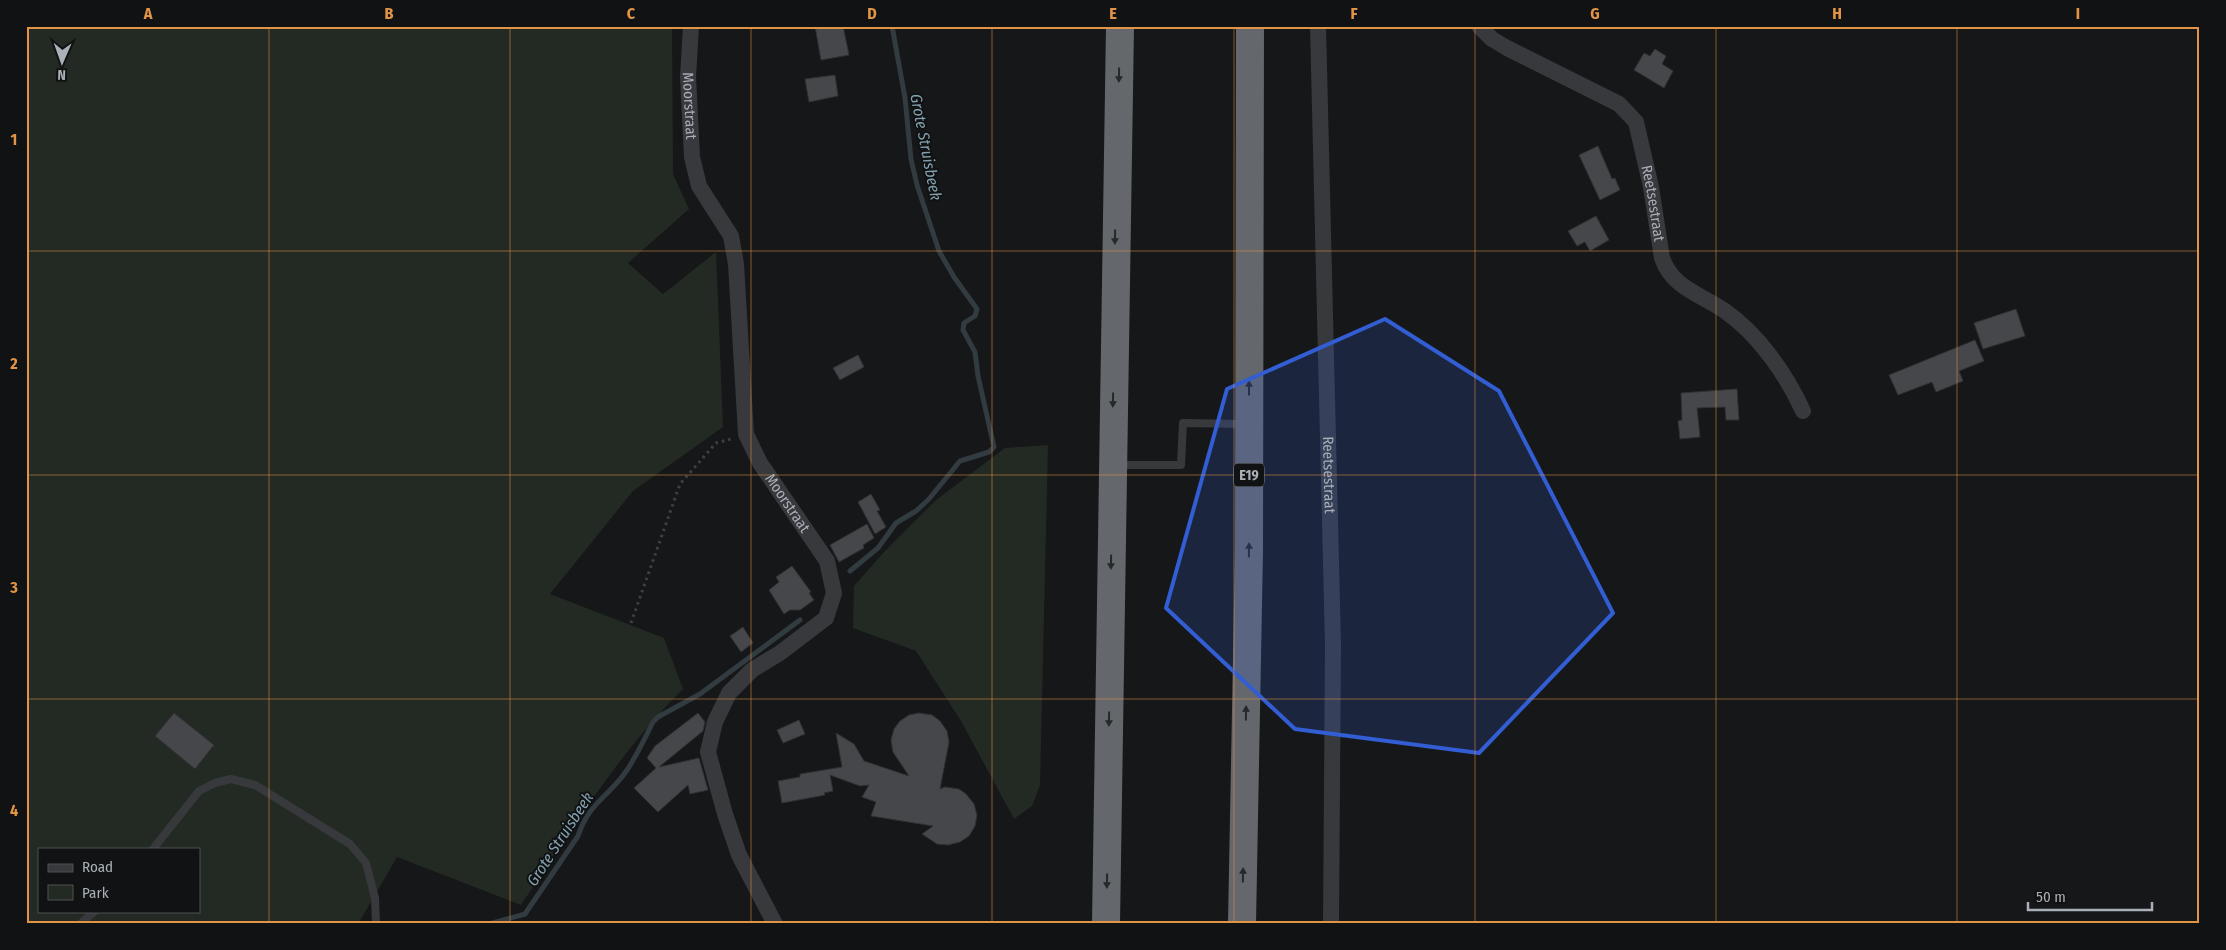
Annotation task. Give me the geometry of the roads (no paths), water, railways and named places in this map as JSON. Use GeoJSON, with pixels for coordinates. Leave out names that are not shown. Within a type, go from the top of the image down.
{"type":"FeatureCollection","features":[{"type":"Feature","properties":{"kind":"highway"},"geometry":{"type":"LineString","coordinates":[[1106,924],[1120,26]]}},
{"type":"Feature","properties":{"kind":"highway","name":"E19"},"geometry":{"type":"LineString","coordinates":[[1242,924],[1249,561],[1250,26]]}},
{"type":"Feature","properties":{"kind":"street","name":"Moorstraat"},"geometry":{"type":"LineString","coordinates":[[691,26],[688,77],[692,157],[699,186],[731,236],[736,264],[746,434],[760,463],[827,561],[834,593],[826,618],[780,653],[752,670],[729,693],[715,722],[708,752],[725,814],[739,855],[775,924]]}},
{"type":"Feature","properties":{"kind":"street","name":"Reetsestraat"},"geometry":{"type":"LineString","coordinates":[[1318,26],[1332,626],[1331,924]]}},
{"type":"Feature","properties":{"kind":"street","name":"Reetsestraat"},"geometry":{"type":"LineString","coordinates":[[1479,26],[1492,39],[1507,48],[1619,104],[1628,111],[1636,122],[1638,130],[1651,187],[1662,258],[1666,269],[1682,287],[1725,311],[1744,327],[1790,383],[1803,411]]}},
{"type":"Feature","properties":{"kind":"lane"},"geometry":{"type":"LineString","coordinates":[[1112,465],[1181,466],[1183,423],[1249,424]]}},
{"type":"Feature","properties":{"kind":"lane"},"geometry":{"type":"LineString","coordinates":[[154,848],[199,791],[215,782],[231,780],[255,785],[350,844],[366,863],[375,898],[376,924]]}},
{"type":"Feature","properties":{"kind":"lane"},"geometry":{"type":"LineString","coordinates":[[80,924],[94,912]]}},
{"type":"Feature","properties":{"kind":"waterway","name":"Grote Struisbeek"},"geometry":{"type":"LineString","coordinates":[[850,571],[878,548],[896,523],[916,511],[929,499],[960,461],[989,452],[994,447],[978,376],[975,352],[963,330],[964,323],[975,316],[977,309],[954,277],[939,251],[917,185],[911,159],[905,98],[892,26]]}},
{"type":"Feature","properties":{"kind":"waterway","name":"Grote Struisbeek"},"geometry":{"type":"LineString","coordinates":[[489,924],[525,914],[578,836],[588,815],[627,770],[653,722],[658,717],[700,694],[800,620]]}}]}
